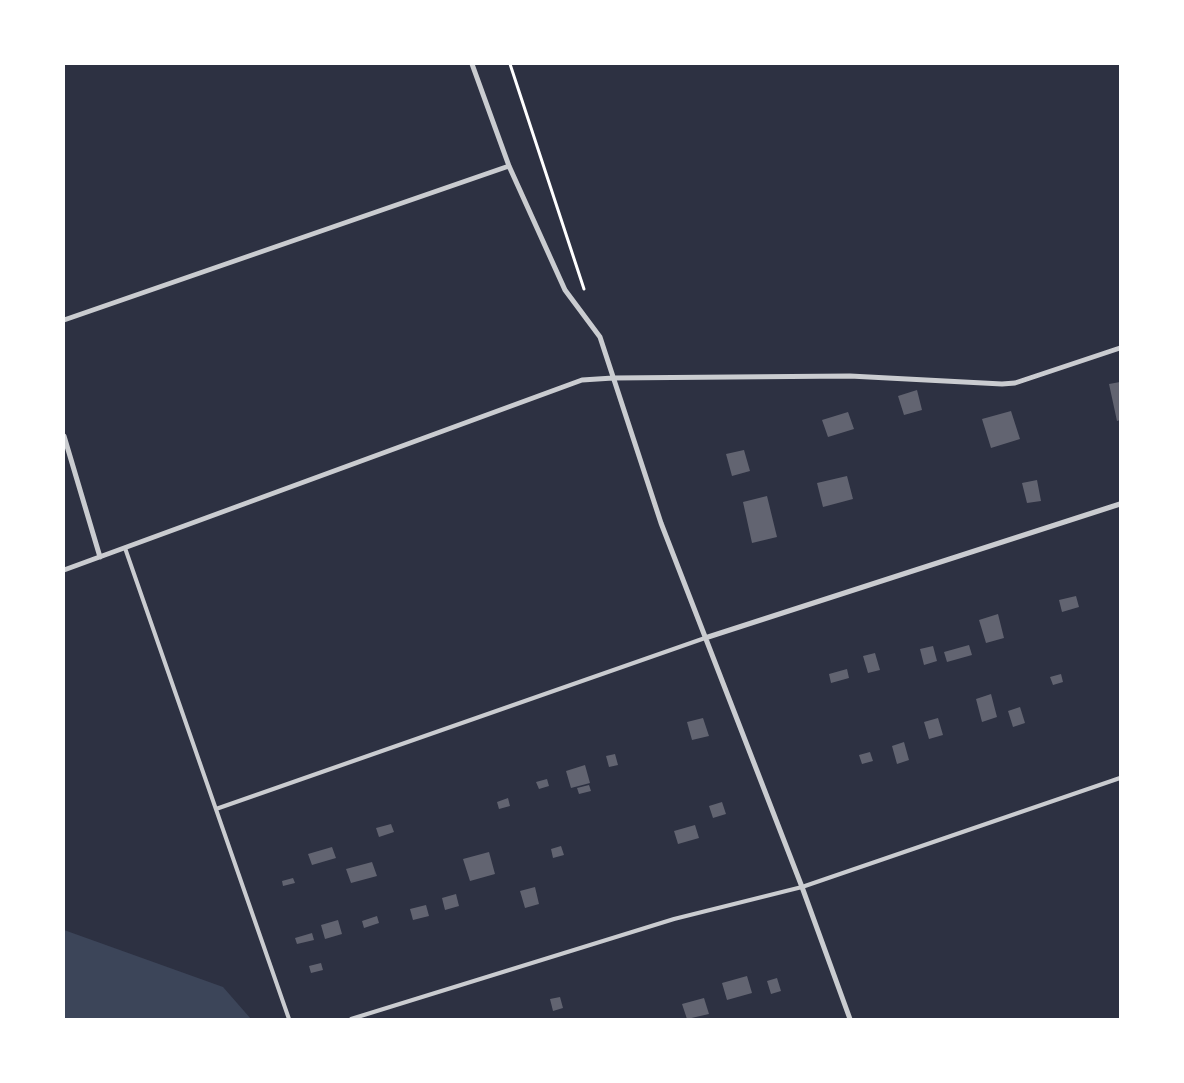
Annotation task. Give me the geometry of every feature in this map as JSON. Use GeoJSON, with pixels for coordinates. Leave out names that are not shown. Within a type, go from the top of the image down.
{"type":"FeatureCollection","features":[{"type":"Feature","properties":{"kind":"street"},"geometry":{"type":"LineString","coordinates":[[472,64],[509,166],[566,290],[600,337],[660,523],[802,887],[850,1019]]}},
{"type":"Feature","properties":{"kind":"street"},"geometry":{"type":"LineString","coordinates":[[64,320],[509,166]]}},
{"type":"Feature","properties":{"kind":"street"},"geometry":{"type":"LineString","coordinates":[[64,570],[582,380],[613,378],[850,376],[1002,384],[1015,383],[1120,348]]}},
{"type":"Feature","properties":{"kind":"street"},"geometry":{"type":"LineString","coordinates":[[64,436],[100,557]]}},
{"type":"Feature","properties":{"kind":"street"},"geometry":{"type":"LineString","coordinates":[[705,638],[1120,504]]}},
{"type":"Feature","properties":{"kind":"lane"},"geometry":{"type":"LineString","coordinates":[[125,548],[289,1019]]}},
{"type":"Feature","properties":{"kind":"lane"},"geometry":{"type":"LineString","coordinates":[[216,809],[705,638]]}},
{"type":"Feature","properties":{"kind":"lane"},"geometry":{"type":"LineString","coordinates":[[351,1019],[674,919],[802,887],[1120,778]]}},
{"type":"Feature","properties":{"kind":"path"},"geometry":{"type":"LineString","coordinates":[[510,64],[584,290]]}},
{"type":"Feature","properties":{"kind":"shaded area"},"geometry":{"type":"Polygon","coordinates":[[[64,930],[223,987],[251,1019],[64,1019],[64,930]]]}},
{"type":"Feature","properties":{"kind":"building"},"geometry":{"type":"Polygon","coordinates":[[[1120,382],[1120,420],[1117,421],[1109,384],[1120,382]]]}},
{"type":"Feature","properties":{"kind":"building"},"geometry":{"type":"Polygon","coordinates":[[[917,390],[922,410],[904,415],[898,396],[917,390]]]}},
{"type":"Feature","properties":{"kind":"building"},"geometry":{"type":"Polygon","coordinates":[[[1011,411],[1020,439],[991,448],[982,419],[1011,411]]]}},
{"type":"Feature","properties":{"kind":"building"},"geometry":{"type":"Polygon","coordinates":[[[848,412],[854,429],[828,437],[822,420],[848,412]]]}},
{"type":"Feature","properties":{"kind":"building"},"geometry":{"type":"Polygon","coordinates":[[[744,450],[750,471],[732,476],[726,454],[744,450]]]}},
{"type":"Feature","properties":{"kind":"building"},"geometry":{"type":"Polygon","coordinates":[[[847,476],[853,499],[823,507],[817,483],[847,476]]]}},
{"type":"Feature","properties":{"kind":"building"},"geometry":{"type":"Polygon","coordinates":[[[1037,480],[1041,501],[1027,503],[1022,483],[1037,480]]]}},
{"type":"Feature","properties":{"kind":"building"},"geometry":{"type":"Polygon","coordinates":[[[767,496],[777,537],[752,543],[743,502],[767,496]]]}},
{"type":"Feature","properties":{"kind":"building"},"geometry":{"type":"Polygon","coordinates":[[[1076,596],[1079,607],[1062,612],[1059,600],[1076,596]]]}},
{"type":"Feature","properties":{"kind":"building"},"geometry":{"type":"Polygon","coordinates":[[[998,614],[1004,638],[986,643],[979,620],[998,614]]]}},
{"type":"Feature","properties":{"kind":"building"},"geometry":{"type":"Polygon","coordinates":[[[969,645],[972,655],[947,662],[944,652],[969,645]]]}},
{"type":"Feature","properties":{"kind":"building"},"geometry":{"type":"Polygon","coordinates":[[[933,646],[937,661],[924,665],[920,649],[933,646]]]}},
{"type":"Feature","properties":{"kind":"building"},"geometry":{"type":"Polygon","coordinates":[[[875,653],[880,670],[868,673],[863,656],[875,653]]]}},
{"type":"Feature","properties":{"kind":"building"},"geometry":{"type":"Polygon","coordinates":[[[847,669],[849,678],[831,683],[829,674],[847,669]]]}},
{"type":"Feature","properties":{"kind":"building"},"geometry":{"type":"Polygon","coordinates":[[[1061,674],[1063,682],[1053,685],[1050,677],[1061,674]]]}},
{"type":"Feature","properties":{"kind":"building"},"geometry":{"type":"Polygon","coordinates":[[[991,694],[997,717],[982,722],[976,699],[991,694]]]}},
{"type":"Feature","properties":{"kind":"building"},"geometry":{"type":"Polygon","coordinates":[[[1020,707],[1025,723],[1013,727],[1008,711],[1020,707]]]}},
{"type":"Feature","properties":{"kind":"building"},"geometry":{"type":"Polygon","coordinates":[[[703,718],[709,736],[692,740],[687,722],[703,718]]]}},
{"type":"Feature","properties":{"kind":"building"},"geometry":{"type":"Polygon","coordinates":[[[938,718],[943,735],[929,739],[924,722],[938,718]]]}},
{"type":"Feature","properties":{"kind":"building"},"geometry":{"type":"Polygon","coordinates":[[[904,742],[909,760],[897,764],[892,746],[904,742]]]}},
{"type":"Feature","properties":{"kind":"building"},"geometry":{"type":"Polygon","coordinates":[[[870,752],[873,761],[862,764],[859,755],[870,752]]]}},
{"type":"Feature","properties":{"kind":"building"},"geometry":{"type":"Polygon","coordinates":[[[615,754],[618,765],[609,767],[606,756],[615,754]]]}},
{"type":"Feature","properties":{"kind":"building"},"geometry":{"type":"Polygon","coordinates":[[[585,765],[590,783],[571,788],[566,771],[585,765]]]}},
{"type":"Feature","properties":{"kind":"building"},"geometry":{"type":"Polygon","coordinates":[[[547,779],[549,786],[539,789],[536,782],[547,779]]]}},
{"type":"Feature","properties":{"kind":"building"},"geometry":{"type":"Polygon","coordinates":[[[589,785],[591,791],[579,794],[577,788],[589,785]]]}},
{"type":"Feature","properties":{"kind":"building"},"geometry":{"type":"Polygon","coordinates":[[[508,798],[510,806],[499,809],[497,802],[508,798]]]}},
{"type":"Feature","properties":{"kind":"building"},"geometry":{"type":"Polygon","coordinates":[[[722,802],[726,814],[713,818],[709,806],[722,802]]]}},
{"type":"Feature","properties":{"kind":"building"},"geometry":{"type":"Polygon","coordinates":[[[391,824],[394,832],[379,837],[376,828],[391,824]]]}},
{"type":"Feature","properties":{"kind":"building"},"geometry":{"type":"Polygon","coordinates":[[[695,825],[699,838],[678,844],[674,831],[695,825]]]}},
{"type":"Feature","properties":{"kind":"building"},"geometry":{"type":"Polygon","coordinates":[[[561,846],[564,855],[553,858],[551,849],[561,846]]]}},
{"type":"Feature","properties":{"kind":"building"},"geometry":{"type":"Polygon","coordinates":[[[332,847],[336,858],[312,865],[308,854],[332,847]]]}},
{"type":"Feature","properties":{"kind":"building"},"geometry":{"type":"Polygon","coordinates":[[[489,852],[495,874],[470,881],[463,859],[489,852]]]}},
{"type":"Feature","properties":{"kind":"building"},"geometry":{"type":"Polygon","coordinates":[[[372,862],[377,876],[351,883],[346,869],[372,862]]]}},
{"type":"Feature","properties":{"kind":"building"},"geometry":{"type":"Polygon","coordinates":[[[293,878],[295,883],[283,886],[282,881],[293,878]]]}},
{"type":"Feature","properties":{"kind":"building"},"geometry":{"type":"Polygon","coordinates":[[[535,887],[539,904],[525,908],[520,891],[535,887]]]}},
{"type":"Feature","properties":{"kind":"building"},"geometry":{"type":"Polygon","coordinates":[[[456,894],[459,906],[445,910],[442,898],[456,894]]]}},
{"type":"Feature","properties":{"kind":"building"},"geometry":{"type":"Polygon","coordinates":[[[426,905],[429,916],[413,920],[410,909],[426,905]]]}},
{"type":"Feature","properties":{"kind":"building"},"geometry":{"type":"Polygon","coordinates":[[[377,916],[379,923],[364,928],[362,921],[377,916]]]}},
{"type":"Feature","properties":{"kind":"building"},"geometry":{"type":"Polygon","coordinates":[[[338,920],[342,934],[325,939],[321,925],[338,920]]]}},
{"type":"Feature","properties":{"kind":"building"},"geometry":{"type":"Polygon","coordinates":[[[312,933],[314,940],[297,944],[295,938],[312,933]]]}},
{"type":"Feature","properties":{"kind":"building"},"geometry":{"type":"Polygon","coordinates":[[[321,963],[323,970],[311,973],[309,966],[321,963]]]}},
{"type":"Feature","properties":{"kind":"building"},"geometry":{"type":"Polygon","coordinates":[[[747,976],[752,993],[727,1000],[722,983],[747,976]]]}},
{"type":"Feature","properties":{"kind":"building"},"geometry":{"type":"Polygon","coordinates":[[[777,978],[781,991],[771,994],[767,981],[777,978]]]}},
{"type":"Feature","properties":{"kind":"building"},"geometry":{"type":"Polygon","coordinates":[[[560,997],[563,1008],[553,1011],[550,999],[560,997]]]}},
{"type":"Feature","properties":{"kind":"building"},"geometry":{"type":"Polygon","coordinates":[[[704,998],[709,1014],[687,1019],[682,1004],[704,998]]]}}]}
